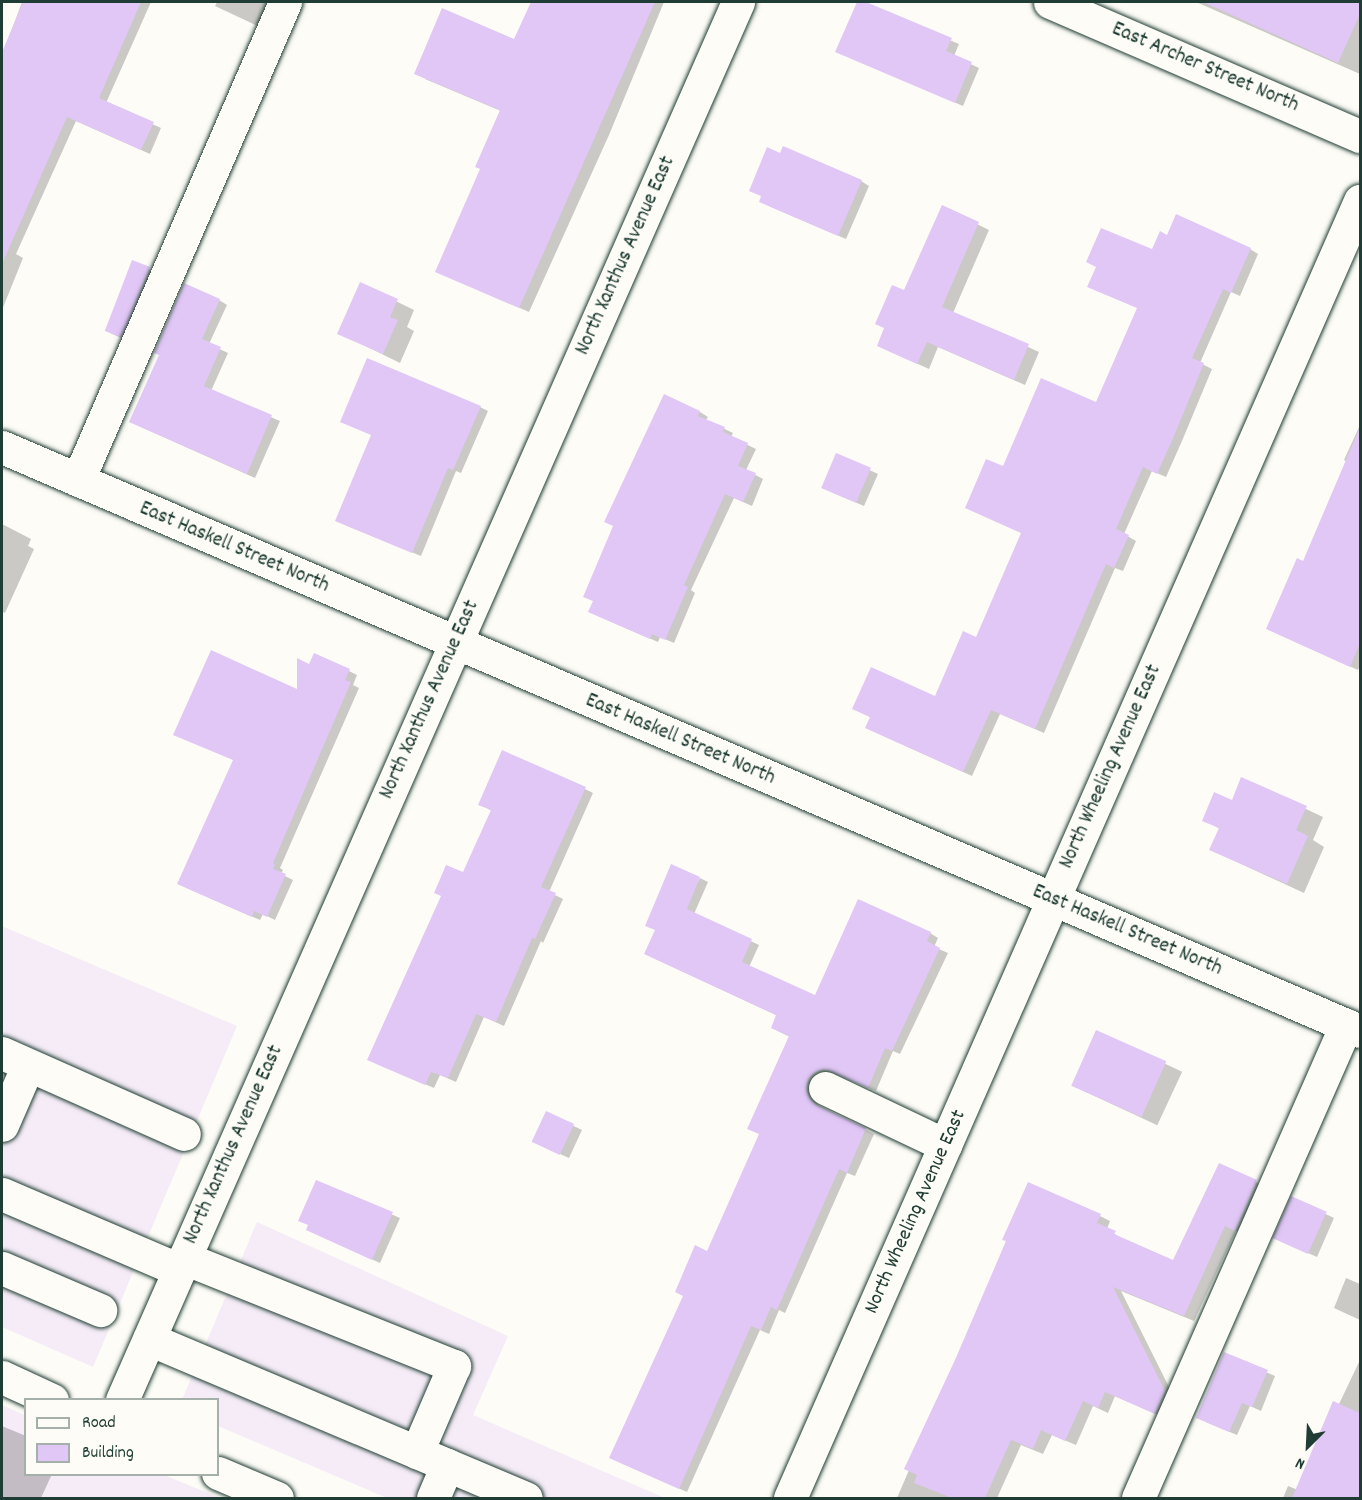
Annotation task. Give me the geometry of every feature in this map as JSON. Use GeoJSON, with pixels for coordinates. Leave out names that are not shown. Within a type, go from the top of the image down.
{"type":"FeatureCollection","features":[{"type":"Feature","properties":{"kind":"street"},"geometry":{"type":"LineString","coordinates":[[78,480],[285,2]]}},
{"type":"Feature","properties":{"kind":"street","name":"North Xanthus Avenue East"},"geometry":{"type":"LineString","coordinates":[[123,1398],[738,2]]}},
{"type":"Feature","properties":{"kind":"street","name":"East Archer Street North"},"geometry":{"type":"LineString","coordinates":[[1050,2],[1091,10],[1360,136]]}},
{"type":"Feature","properties":{"kind":"street","name":"North Wheeling Avenue East"},"geometry":{"type":"LineString","coordinates":[[790,1498],[1360,201]]}},
{"type":"Feature","properties":{"kind":"street","name":"East Haskell Street North"},"geometry":{"type":"LineString","coordinates":[[2,447],[1353,1028]]}},
{"type":"Feature","properties":{"kind":"street"},"geometry":{"type":"LineString","coordinates":[[1138,1498],[1353,1028]]}},
{"type":"Feature","properties":{"kind":"street"},"geometry":{"type":"LineString","coordinates":[[2,1125],[15,1059],[184,1134]]}},
{"type":"Feature","properties":{"kind":"street"},"geometry":{"type":"LineString","coordinates":[[825,1088],[945,1145]]}},
{"type":"Feature","properties":{"kind":"street"},"geometry":{"type":"LineString","coordinates":[[2,1194],[454,1366],[417,1452]]}},
{"type":"Feature","properties":{"kind":"street"},"geometry":{"type":"LineString","coordinates":[[2,1268],[100,1310]]}},
{"type":"Feature","properties":{"kind":"street"},"geometry":{"type":"LineString","coordinates":[[149,1339],[526,1498]]}},
{"type":"Feature","properties":{"kind":"street"},"geometry":{"type":"LineString","coordinates":[[2,1377],[48,1398]]}},
{"type":"Feature","properties":{"kind":"street"},"geometry":{"type":"LineString","coordinates":[[433,1498],[447,1465]]}},
{"type":"Feature","properties":{"kind":"street"},"geometry":{"type":"LineString","coordinates":[[219,1473],[277,1498]]}},
{"type":"Feature","properties":{"kind":"shaded area"},"geometry":{"type":"Polygon","coordinates":[[[2,926],[237,1026],[93,1367],[2,1327],[2,926]]]}},
{"type":"Feature","properties":{"kind":"shaded area"},"geometry":{"type":"Polygon","coordinates":[[[257,1222],[508,1336],[473,1415],[665,1498],[387,1498],[219,1426],[219,1398],[183,1398],[257,1222]]]}},
{"type":"Feature","properties":{"kind":"shaded area"},"geometry":{"type":"Polygon","coordinates":[[[2,1405],[24,1415],[24,1476],[166,1476],[220,1498],[2,1498],[2,1405]]]}},
{"type":"Feature","properties":{"kind":"building"},"geometry":{"type":"Polygon","coordinates":[[[23,2],[141,2],[99,98],[154,122],[141,150],[67,117],[2,264],[2,52],[23,2]]]}},
{"type":"Feature","properties":{"kind":"building"},"geometry":{"type":"Polygon","coordinates":[[[531,2],[655,2],[519,308],[435,272],[480,169],[475,167],[500,110],[414,74],[442,8],[514,39],[531,2]]]}},
{"type":"Feature","properties":{"kind":"building"},"geometry":{"type":"Polygon","coordinates":[[[857,2],[866,2],[952,38],[946,51],[972,62],[955,103],[835,52],[857,2]]]}},
{"type":"Feature","properties":{"kind":"building"},"geometry":{"type":"Polygon","coordinates":[[[1203,2],[1360,2],[1360,14],[1338,63],[1203,2]]]}},
{"type":"Feature","properties":{"kind":"building"},"geometry":{"type":"Polygon","coordinates":[[[783,146],[862,180],[838,236],[759,202],[761,196],[749,191],[767,147],[780,153],[783,146]]]}},
{"type":"Feature","properties":{"kind":"building"},"geometry":{"type":"Polygon","coordinates":[[[942,205],[979,222],[942,307],[1029,344],[1014,380],[927,342],[917,364],[877,346],[884,328],[875,324],[892,285],[904,290],[942,205]]]}},
{"type":"Feature","properties":{"kind":"building"},"geometry":{"type":"Polygon","coordinates":[[[1176,214],[1251,248],[1231,293],[1223,289],[1192,358],[1204,363],[1157,474],[1143,467],[1116,529],[1129,535],[1114,568],[1106,564],[1035,729],[991,710],[963,772],[865,728],[870,717],[852,709],[871,667],[935,696],[963,631],[976,637],[1021,533],[965,508],[986,459],[1003,466],[1041,378],[1096,402],[1137,308],[1087,287],[1096,267],[1086,262],[1101,228],[1152,249],[1160,231],[1167,235],[1176,214]]]}},
{"type":"Feature","properties":{"kind":"building"},"geometry":{"type":"Polygon","coordinates":[[[132,260],[150,267],[123,338],[105,331],[132,260]]]}},
{"type":"Feature","properties":{"kind":"building"},"geometry":{"type":"Polygon","coordinates":[[[360,282],[398,299],[390,317],[398,320],[383,354],[337,334],[360,282]]]}},
{"type":"Feature","properties":{"kind":"building"},"geometry":{"type":"Polygon","coordinates":[[[184,283],[220,299],[202,339],[221,347],[204,386],[272,415],[247,474],[129,422],[159,355],[154,353],[184,283]]]}},
{"type":"Feature","properties":{"kind":"building"},"geometry":{"type":"Polygon","coordinates":[[[367,358],[481,406],[453,470],[448,468],[412,553],[335,521],[371,435],[340,422],[367,358]]]}},
{"type":"Feature","properties":{"kind":"building"},"geometry":{"type":"Polygon","coordinates":[[[664,394],[700,411],[698,416],[725,427],[723,432],[748,443],[738,466],[756,473],[743,502],[725,494],[684,585],[688,587],[665,640],[652,634],[650,639],[588,612],[593,601],[583,597],[613,526],[604,522],[664,394]]]}},
{"type":"Feature","properties":{"kind":"building"},"geometry":{"type":"Polygon","coordinates":[[[1360,427],[1360,643],[1350,667],[1266,629],[1297,558],[1303,561],[1360,427]]]}},
{"type":"Feature","properties":{"kind":"building"},"geometry":{"type":"Polygon","coordinates":[[[836,453],[871,468],[856,503],[821,488],[836,453]]]}},
{"type":"Feature","properties":{"kind":"building"},"geometry":{"type":"Polygon","coordinates":[[[211,650],[297,689],[297,658],[309,664],[314,653],[350,669],[345,680],[351,682],[273,863],[275,864],[273,869],[286,874],[267,917],[254,911],[252,917],[177,884],[233,760],[173,735],[211,650]]]}},
{"type":"Feature","properties":{"kind":"building"},"geometry":{"type":"Polygon","coordinates":[[[502,750],[586,787],[541,887],[556,893],[535,939],[532,938],[496,1022],[476,1014],[448,1078],[431,1072],[425,1085],[367,1060],[441,896],[434,893],[446,865],[463,872],[491,810],[478,805],[502,750]]]}},
{"type":"Feature","properties":{"kind":"building"},"geometry":{"type":"Polygon","coordinates":[[[1241,777],[1307,806],[1296,830],[1308,836],[1287,884],[1209,850],[1219,828],[1202,821],[1214,792],[1232,800],[1241,777]]]}},
{"type":"Feature","properties":{"kind":"building"},"geometry":{"type":"Polygon","coordinates":[[[671,864],[700,877],[687,909],[752,939],[742,962],[815,995],[858,899],[931,932],[927,941],[940,948],[892,1051],[885,1048],[868,1088],[824,1069],[815,1072],[808,1079],[806,1090],[816,1105],[866,1128],[847,1173],[839,1169],[777,1310],[771,1307],[761,1330],[751,1326],[679,1489],[609,1458],[683,1296],[675,1292],[695,1245],[707,1251],[759,1134],[747,1129],[789,1036],[771,1028],[776,1015],[644,954],[655,930],[645,926],[671,864]]]}},
{"type":"Feature","properties":{"kind":"building"},"geometry":{"type":"Polygon","coordinates":[[[1096,1030],[1166,1061],[1142,1117],[1071,1086],[1096,1030]]]}},
{"type":"Feature","properties":{"kind":"building"},"geometry":{"type":"Polygon","coordinates":[[[546,1111],[574,1124],[560,1155],[532,1142],[546,1111]]]}},
{"type":"Feature","properties":{"kind":"building"},"geometry":{"type":"Polygon","coordinates":[[[1219,1163],[1257,1180],[1235,1231],[1225,1226],[1184,1316],[1113,1287],[1165,1391],[1155,1414],[1105,1392],[1098,1408],[1083,1401],[1065,1441],[1041,1430],[1033,1449],[1011,1440],[985,1498],[952,1498],[914,1483],[917,1475],[904,1469],[955,1360],[1006,1241],[1002,1240],[1028,1182],[1101,1214],[1097,1223],[1116,1231],[1114,1234],[1173,1260],[1219,1163]]]}},
{"type":"Feature","properties":{"kind":"building"},"geometry":{"type":"Polygon","coordinates":[[[316,1180],[393,1212],[372,1260],[306,1230],[308,1225],[298,1221],[316,1180]]]}},
{"type":"Feature","properties":{"kind":"building"},"geometry":{"type":"Polygon","coordinates":[[[1291,1196],[1327,1212],[1308,1254],[1272,1238],[1291,1196]]]}},
{"type":"Feature","properties":{"kind":"building"},"geometry":{"type":"Polygon","coordinates":[[[1224,1352],[1268,1370],[1252,1407],[1242,1403],[1229,1432],[1196,1418],[1224,1352]]]}},
{"type":"Feature","properties":{"kind":"building"},"geometry":{"type":"Polygon","coordinates":[[[1333,1401],[1360,1413],[1360,1498],[1292,1498],[1333,1401]]]}}]}
